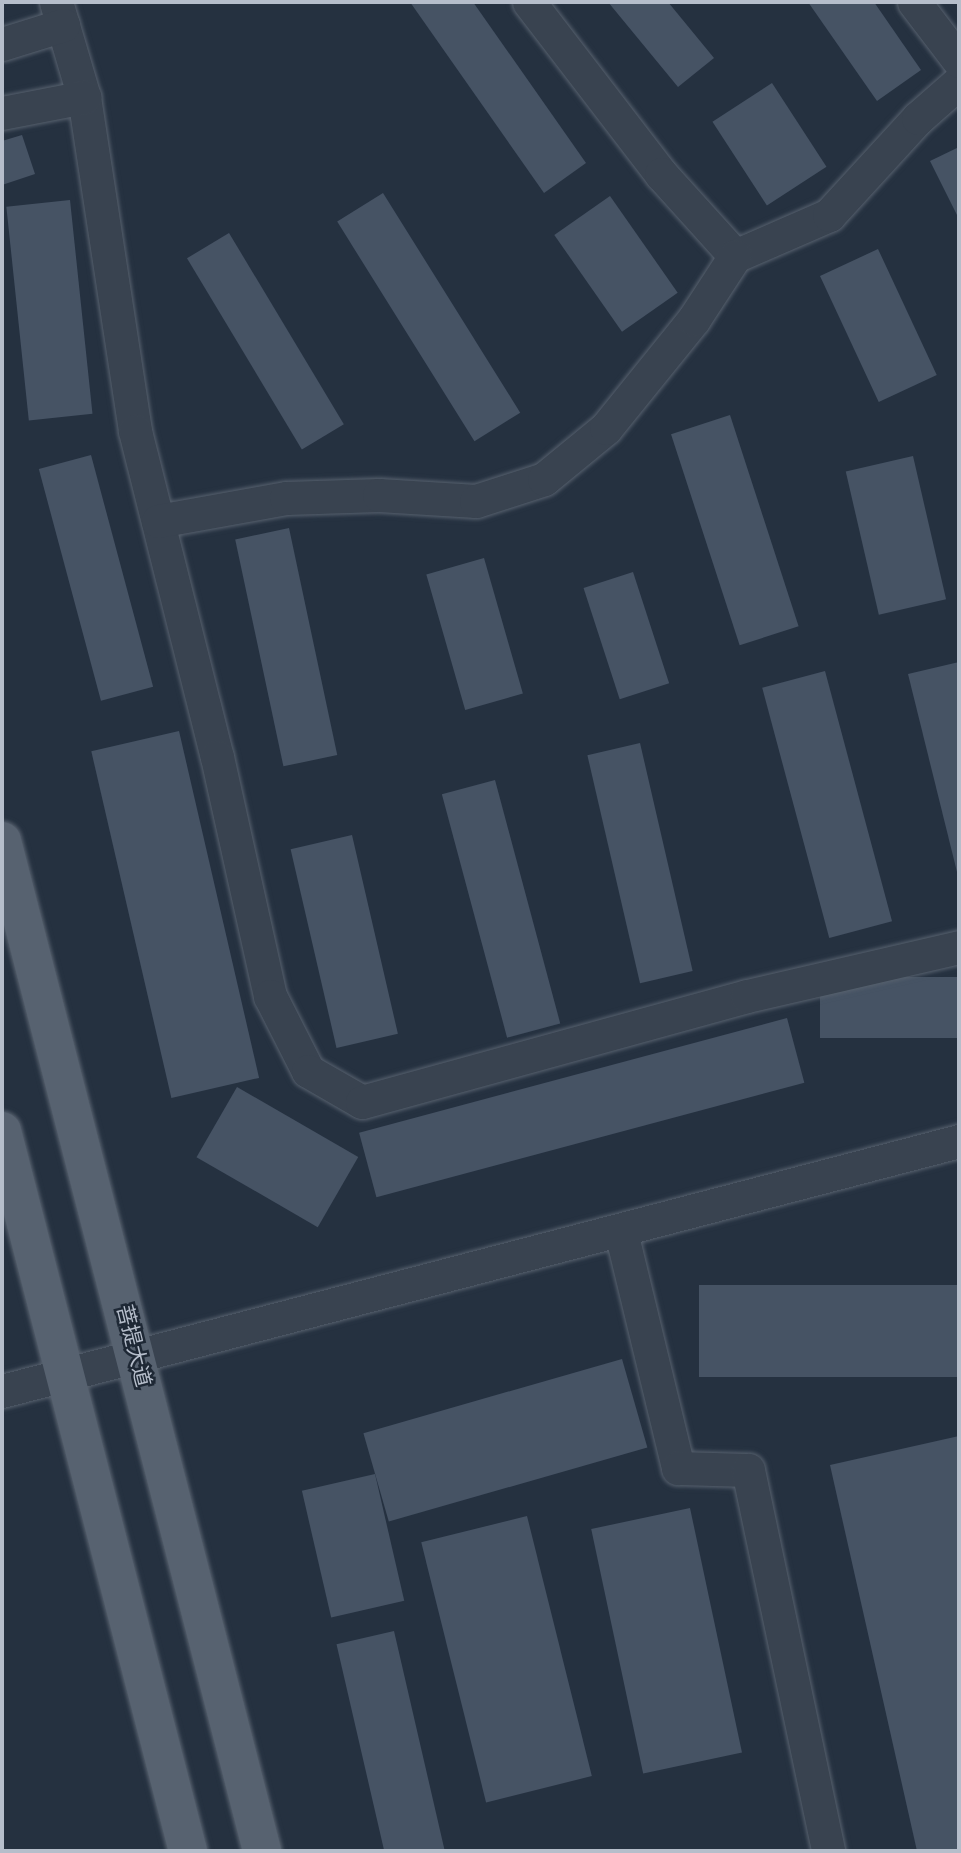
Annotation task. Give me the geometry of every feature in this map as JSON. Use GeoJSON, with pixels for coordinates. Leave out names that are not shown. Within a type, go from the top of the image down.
{"type":"FeatureCollection","features":[{"type":"Feature","properties":{"kind":"main road","name":"菩提大道"},"geometry":{"type":"LineString","coordinates":[[2,841],[262,1851]]}},
{"type":"Feature","properties":{"kind":"main road"},"geometry":{"type":"LineString","coordinates":[[2,1131],[188,1851]]}},
{"type":"Feature","properties":{"kind":"street"},"geometry":{"type":"LineString","coordinates":[[529,2],[661,174],[735,256]]}},
{"type":"Feature","properties":{"kind":"street"},"geometry":{"type":"LineString","coordinates":[[914,2],[959,61]]}},
{"type":"Feature","properties":{"kind":"street"},"geometry":{"type":"LineString","coordinates":[[2,44],[60,13],[84,97],[135,432],[270,996],[308,1071],[362,1102],[747,996],[959,947]]}},
{"type":"Feature","properties":{"kind":"street"},"geometry":{"type":"LineString","coordinates":[[158,521],[286,498],[379,495],[476,502],[544,479],[606,428],[694,320],[735,256],[829,215],[918,118],[959,82]]}},
{"type":"Feature","properties":{"kind":"street"},"geometry":{"type":"LineString","coordinates":[[2,113],[84,97]]}},
{"type":"Feature","properties":{"kind":"street"},"geometry":{"type":"LineString","coordinates":[[2,1391],[621,1233],[959,1142]]}},
{"type":"Feature","properties":{"kind":"street"},"geometry":{"type":"LineString","coordinates":[[621,1233],[678,1468],[748,1470],[828,1851]]}},
{"type":"Feature","properties":{"kind":"building"},"geometry":{"type":"Polygon","coordinates":[[[410,2],[473,2],[586,163],[544,193],[410,2]]]}},
{"type":"Feature","properties":{"kind":"building"},"geometry":{"type":"Polygon","coordinates":[[[608,2],[668,2],[714,58],[678,87],[608,2]]]}},
{"type":"Feature","properties":{"kind":"building"},"geometry":{"type":"Polygon","coordinates":[[[808,2],[874,2],[921,70],[877,101],[808,2]]]}},
{"type":"Feature","properties":{"kind":"building"},"geometry":{"type":"Polygon","coordinates":[[[772,83],[826,167],[767,206],[712,122],[772,83]]]}},
{"type":"Feature","properties":{"kind":"building"},"geometry":{"type":"Polygon","coordinates":[[[22,135],[35,174],[2,185],[2,141],[22,135]]]}},
{"type":"Feature","properties":{"kind":"building"},"geometry":{"type":"Polygon","coordinates":[[[959,147],[959,219],[930,161],[959,147]]]}},
{"type":"Feature","properties":{"kind":"building"},"geometry":{"type":"Polygon","coordinates":[[[383,193],[520,413],[474,441],[337,222],[383,193]]]}},
{"type":"Feature","properties":{"kind":"building"},"geometry":{"type":"Polygon","coordinates":[[[610,196],[678,293],[622,332],[554,235],[610,196]]]}},
{"type":"Feature","properties":{"kind":"building"},"geometry":{"type":"Polygon","coordinates":[[[70,200],[92,414],[29,421],[6,207],[70,200]]]}},
{"type":"Feature","properties":{"kind":"building"},"geometry":{"type":"Polygon","coordinates":[[[229,233],[344,424],[302,449],[187,258],[229,233]]]}},
{"type":"Feature","properties":{"kind":"building"},"geometry":{"type":"Polygon","coordinates":[[[878,249],[937,375],[879,402],[820,276],[878,249]]]}},
{"type":"Feature","properties":{"kind":"building"},"geometry":{"type":"Polygon","coordinates":[[[730,415],[799,626],[740,645],[671,434],[730,415]]]}},
{"type":"Feature","properties":{"kind":"building"},"geometry":{"type":"Polygon","coordinates":[[[91,455],[153,687],[101,701],[39,469],[91,455]]]}},
{"type":"Feature","properties":{"kind":"building"},"geometry":{"type":"Polygon","coordinates":[[[913,456],[946,599],[879,615],[846,472],[913,456]]]}},
{"type":"Feature","properties":{"kind":"building"},"geometry":{"type":"Polygon","coordinates":[[[289,528],[337,755],[283,766],[235,539],[289,528]]]}},
{"type":"Feature","properties":{"kind":"building"},"geometry":{"type":"Polygon","coordinates":[[[484,558],[523,694],[465,710],[426,575],[484,558]]]}},
{"type":"Feature","properties":{"kind":"building"},"geometry":{"type":"Polygon","coordinates":[[[633,572],[669,683],[620,699],[584,588],[633,572]]]}},
{"type":"Feature","properties":{"kind":"building"},"geometry":{"type":"Polygon","coordinates":[[[959,662],[959,876],[958,876],[908,674],[959,662]]]}},
{"type":"Feature","properties":{"kind":"building"},"geometry":{"type":"Polygon","coordinates":[[[825,671],[892,921],[829,938],[762,688],[825,671]]]}},
{"type":"Feature","properties":{"kind":"building"},"geometry":{"type":"Polygon","coordinates":[[[179,731],[259,1078],[171,1098],[91,751],[179,731]]]}},
{"type":"Feature","properties":{"kind":"building"},"geometry":{"type":"Polygon","coordinates":[[[640,743],[693,971],[640,983],[587,755],[640,743]]]}},
{"type":"Feature","properties":{"kind":"building"},"geometry":{"type":"Polygon","coordinates":[[[495,780],[560,1023],[507,1038],[442,794],[495,780]]]}},
{"type":"Feature","properties":{"kind":"building"},"geometry":{"type":"Polygon","coordinates":[[[352,835],[398,1034],[337,1048],[291,849],[352,835]]]}},
{"type":"Feature","properties":{"kind":"building"},"geometry":{"type":"Polygon","coordinates":[[[820,977],[959,977],[959,1038],[820,1038],[820,977]]]}},
{"type":"Feature","properties":{"kind":"building"},"geometry":{"type":"Polygon","coordinates":[[[787,1018],[804,1083],[376,1197],[359,1133],[787,1018]]]}},
{"type":"Feature","properties":{"kind":"building"},"geometry":{"type":"Polygon","coordinates":[[[237,1087],[358,1157],[318,1227],[196,1157],[237,1087]]]}},
{"type":"Feature","properties":{"kind":"building"},"geometry":{"type":"Polygon","coordinates":[[[699,1285],[959,1285],[959,1377],[699,1377],[699,1285]]]}},
{"type":"Feature","properties":{"kind":"building"},"geometry":{"type":"Polygon","coordinates":[[[622,1359],[647,1447],[389,1522],[363,1433],[622,1359]]]}},
{"type":"Feature","properties":{"kind":"building"},"geometry":{"type":"Polygon","coordinates":[[[959,1436],[959,1851],[917,1851],[830,1465],[959,1436]]]}},
{"type":"Feature","properties":{"kind":"building"},"geometry":{"type":"Polygon","coordinates":[[[375,1474],[404,1601],[331,1618],[302,1491],[375,1474]]]}},
{"type":"Feature","properties":{"kind":"building"},"geometry":{"type":"Polygon","coordinates":[[[690,1508],[742,1753],[643,1774],[591,1529],[690,1508]]]}},
{"type":"Feature","properties":{"kind":"building"},"geometry":{"type":"Polygon","coordinates":[[[527,1516],[592,1776],[486,1802],[421,1542],[527,1516]]]}},
{"type":"Feature","properties":{"kind":"building"},"geometry":{"type":"Polygon","coordinates":[[[394,1631],[445,1851],[384,1851],[337,1644],[394,1631]]]}}]}
